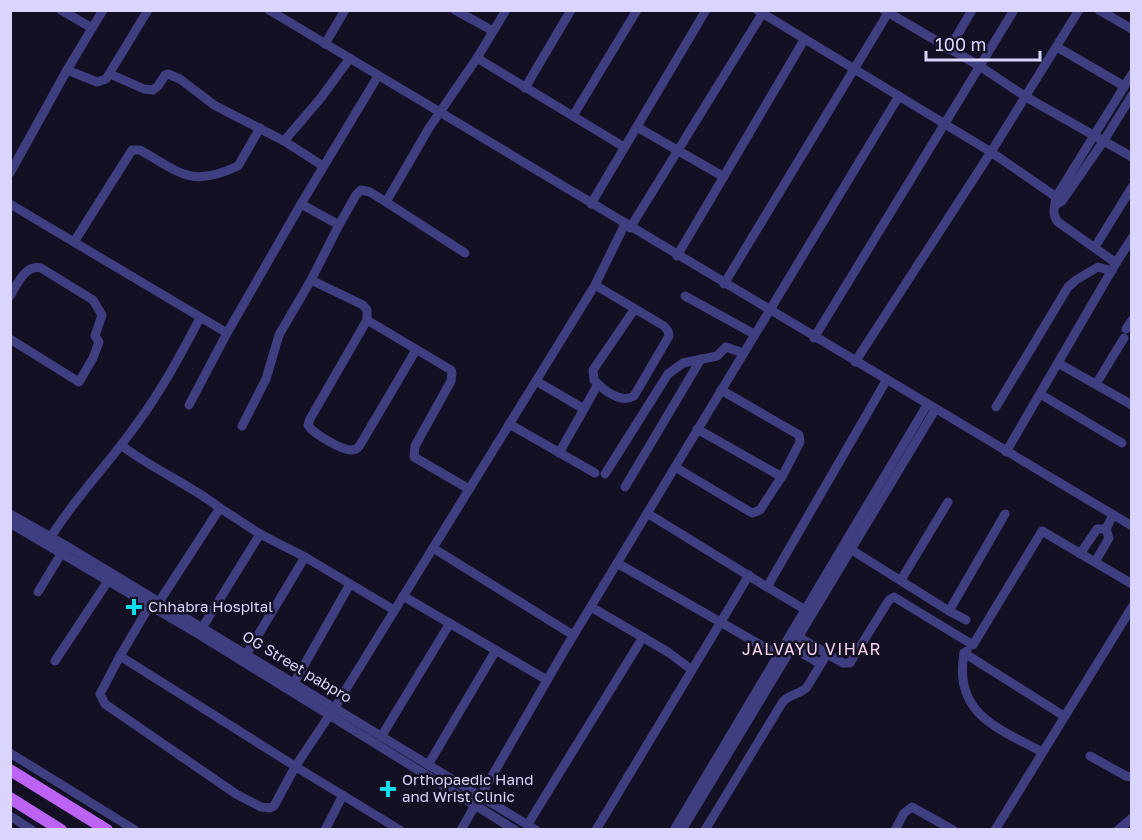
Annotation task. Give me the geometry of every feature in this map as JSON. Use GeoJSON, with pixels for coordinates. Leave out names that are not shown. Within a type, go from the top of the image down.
{"type":"FeatureCollection","features":[{"type":"Feature","properties":{"kind":"main road"},"geometry":{"type":"LineString","coordinates":[[10,770],[107,830]]}},
{"type":"Feature","properties":{"kind":"main road"},"geometry":{"type":"LineString","coordinates":[[10,798],[61,830]]}},
{"type":"Feature","properties":{"kind":"street"},"geometry":{"type":"LineString","coordinates":[[61,10],[92,28]]}},
{"type":"Feature","properties":{"kind":"street"},"geometry":{"type":"LineString","coordinates":[[10,172],[103,10]]}},
{"type":"Feature","properties":{"kind":"street"},"geometry":{"type":"LineString","coordinates":[[67,70],[97,82],[106,79],[148,10]]}},
{"type":"Feature","properties":{"kind":"street"},"geometry":{"type":"LineString","coordinates":[[269,10],[676,256],[1131,526]]}},
{"type":"Feature","properties":{"kind":"street"},"geometry":{"type":"LineString","coordinates":[[325,44],[345,10]]}},
{"type":"Feature","properties":{"kind":"street"},"geometry":{"type":"LineString","coordinates":[[455,10],[493,31]]}},
{"type":"Feature","properties":{"kind":"street"},"geometry":{"type":"LineString","coordinates":[[386,202],[440,112],[506,10]]}},
{"type":"Feature","properties":{"kind":"street"},"geometry":{"type":"LineString","coordinates":[[525,87],[572,10]]}},
{"type":"Feature","properties":{"kind":"street"},"geometry":{"type":"LineString","coordinates":[[573,116],[637,10]]}},
{"type":"Feature","properties":{"kind":"street"},"geometry":{"type":"LineString","coordinates":[[591,204],[706,10]]}},
{"type":"Feature","properties":{"kind":"street"},"geometry":{"type":"LineString","coordinates":[[949,49],[972,10]]}},
{"type":"Feature","properties":{"kind":"street"},"geometry":{"type":"LineString","coordinates":[[814,338],[1014,10]]}},
{"type":"Feature","properties":{"kind":"street"},"geometry":{"type":"LineString","coordinates":[[855,362],[992,153],[1079,10]]}},
{"type":"Feature","properties":{"kind":"street"},"geometry":{"type":"LineString","coordinates":[[1099,10],[1131,29]]}},
{"type":"Feature","properties":{"kind":"street"},"geometry":{"type":"LineString","coordinates":[[220,508],[154,603],[120,656],[100,694],[105,704],[236,794],[261,807],[270,808],[274,806],[595,285],[627,226],[678,150],[759,12],[992,153],[1058,201]]}},
{"type":"Feature","properties":{"kind":"street"},"geometry":{"type":"LineString","coordinates":[[724,284],[886,12],[981,67],[1026,97],[1131,157]]}},
{"type":"Feature","properties":{"kind":"street"},"geometry":{"type":"LineString","coordinates":[[676,256],[804,40]]}},
{"type":"Feature","properties":{"kind":"street"},"geometry":{"type":"LineString","coordinates":[[1057,47],[1124,86]]}},
{"type":"Feature","properties":{"kind":"street"},"geometry":{"type":"LineString","coordinates":[[284,141],[320,99],[350,58]]}},
{"type":"Feature","properties":{"kind":"street"},"geometry":{"type":"LineString","coordinates":[[477,58],[624,147]]}},
{"type":"Feature","properties":{"kind":"street"},"geometry":{"type":"LineString","coordinates":[[110,74],[153,90],[168,74],[214,105],[284,141],[323,166]]}},
{"type":"Feature","properties":{"kind":"street"},"geometry":{"type":"LineString","coordinates":[[1114,267],[1095,247],[1053,217],[1058,201],[1131,74]]}},
{"type":"Feature","properties":{"kind":"street"},"geometry":{"type":"LineString","coordinates":[[189,405],[300,204],[378,76]]}},
{"type":"Feature","properties":{"kind":"street"},"geometry":{"type":"LineString","coordinates":[[1058,201],[1103,142],[1131,95]]}},
{"type":"Feature","properties":{"kind":"street"},"geometry":{"type":"LineString","coordinates":[[461,830],[573,635],[899,96]]}},
{"type":"Feature","properties":{"kind":"street"},"geometry":{"type":"LineString","coordinates":[[637,127],[724,177]]}},
{"type":"Feature","properties":{"kind":"street"},"geometry":{"type":"LineString","coordinates":[[74,242],[132,150],[140,150],[189,177],[204,177],[238,166],[260,128]]}},
{"type":"Feature","properties":{"kind":"street"},"geometry":{"type":"LineString","coordinates":[[1095,247],[1131,187]]}},
{"type":"Feature","properties":{"kind":"street"},"geometry":{"type":"LineString","coordinates":[[242,426],[266,379],[279,335],[339,225],[361,190],[370,192],[465,253]]}},
{"type":"Feature","properties":{"kind":"street"},"geometry":{"type":"LineString","coordinates":[[10,204],[227,333]]}},
{"type":"Feature","properties":{"kind":"street"},"geometry":{"type":"LineString","coordinates":[[300,204],[339,225]]}},
{"type":"Feature","properties":{"kind":"street"},"geometry":{"type":"LineString","coordinates":[[1006,452],[1114,267],[1130,244]]}},
{"type":"Feature","properties":{"kind":"street"},"geometry":{"type":"LineString","coordinates":[[10,296],[22,276],[36,266],[93,300],[102,315],[95,336],[99,342],[79,382],[10,339]]}},
{"type":"Feature","properties":{"kind":"street"},"geometry":{"type":"LineString","coordinates":[[996,407],[1068,287],[1098,267],[1114,267]]}},
{"type":"Feature","properties":{"kind":"street"},"geometry":{"type":"LineString","coordinates":[[311,280],[363,305],[367,310],[367,320],[310,419],[309,425],[316,434],[344,448],[356,449],[416,350]]}},
{"type":"Feature","properties":{"kind":"street"},"geometry":{"type":"LineString","coordinates":[[595,285],[664,326],[668,331],[669,336],[634,396],[628,400],[622,399],[598,384],[594,380],[593,370],[634,310]]}},
{"type":"Feature","properties":{"kind":"street"},"geometry":{"type":"LineString","coordinates":[[685,296],[754,334]]}},
{"type":"Feature","properties":{"kind":"street"},"geometry":{"type":"LineString","coordinates":[[48,541],[85,488],[121,446],[160,390],[200,318]]}},
{"type":"Feature","properties":{"kind":"street"},"geometry":{"type":"LineString","coordinates":[[367,320],[453,373],[451,381],[415,446],[414,457],[469,489]]}},
{"type":"Feature","properties":{"kind":"street"},"geometry":{"type":"LineString","coordinates":[[1096,384],[1131,320]]}},
{"type":"Feature","properties":{"kind":"street"},"geometry":{"type":"LineString","coordinates":[[509,424],[559,453],[600,473],[668,374],[683,363],[717,356],[723,348],[728,346],[743,353]]}},
{"type":"Feature","properties":{"kind":"street"},"geometry":{"type":"LineString","coordinates":[[625,487],[701,359]]}},
{"type":"Feature","properties":{"kind":"street"},"geometry":{"type":"LineString","coordinates":[[1058,363],[1131,404]]}},
{"type":"Feature","properties":{"kind":"street"},"geometry":{"type":"LineString","coordinates":[[536,381],[584,409]]}},
{"type":"Feature","properties":{"kind":"street"},"geometry":{"type":"LineString","coordinates":[[767,587],[886,381]]}},
{"type":"Feature","properties":{"kind":"street"},"geometry":{"type":"LineString","coordinates":[[559,453],[598,384]]}},
{"type":"Feature","properties":{"kind":"street"},"geometry":{"type":"LineString","coordinates":[[675,467],[752,513],[760,510],[782,477],[800,442],[799,435],[721,390]]}},
{"type":"Feature","properties":{"kind":"street"},"geometry":{"type":"LineString","coordinates":[[1040,394],[1122,443]]}},
{"type":"Feature","properties":{"kind":"street"},"geometry":{"type":"LineString","coordinates":[[682,830],[788,645],[931,408]]}},
{"type":"Feature","properties":{"kind":"street"},"geometry":{"type":"LineString","coordinates":[[697,429],[782,477]]}},
{"type":"Feature","properties":{"kind":"street"},"geometry":{"type":"LineString","coordinates":[[121,446],[201,494],[260,534],[394,610]]}},
{"type":"Feature","properties":{"kind":"street"},"geometry":{"type":"LineString","coordinates":[[902,580],[948,501]]}},
{"type":"Feature","properties":{"kind":"street"},"geometry":{"type":"LineString","coordinates":[[647,513],[804,609]]}},
{"type":"Feature","properties":{"kind":"street","name":"OG Street pabpro"},"geometry":{"type":"LineString","coordinates":[[10,514],[48,541],[61,554],[108,581],[202,628],[428,765],[478,800],[515,830]]}},
{"type":"Feature","properties":{"kind":"street"},"geometry":{"type":"LineString","coordinates":[[949,611],[1005,514]]}},
{"type":"Feature","properties":{"kind":"street"},"geometry":{"type":"LineString","coordinates":[[1095,562],[1109,538],[1106,529],[1113,515]]}},
{"type":"Feature","properties":{"kind":"street","name":"OG Street pabpro"},"geometry":{"type":"LineString","coordinates":[[10,523],[48,541],[154,603],[329,716],[478,800],[532,827]]}},
{"type":"Feature","properties":{"kind":"street"},"geometry":{"type":"LineString","coordinates":[[1080,554],[1097,529],[1106,529]]}},
{"type":"Feature","properties":{"kind":"street"},"geometry":{"type":"LineString","coordinates":[[1042,752],[1002,730],[979,715],[971,706],[967,697],[962,664],[964,653],[973,645],[1040,532],[1044,532],[1131,584]]}},
{"type":"Feature","properties":{"kind":"street"},"geometry":{"type":"LineString","coordinates":[[202,628],[260,534]]}},
{"type":"Feature","properties":{"kind":"street"},"geometry":{"type":"LineString","coordinates":[[847,547],[966,621]]}},
{"type":"Feature","properties":{"kind":"street"},"geometry":{"type":"LineString","coordinates":[[794,635],[804,609],[847,547]]}},
{"type":"Feature","properties":{"kind":"street"},"geometry":{"type":"LineString","coordinates":[[433,548],[573,635]]}},
{"type":"Feature","properties":{"kind":"street"},"geometry":{"type":"LineString","coordinates":[[38,592],[61,554]]}},
{"type":"Feature","properties":{"kind":"street"},"geometry":{"type":"LineString","coordinates":[[246,655],[305,558]]}},
{"type":"Feature","properties":{"kind":"street"},"geometry":{"type":"LineString","coordinates":[[617,563],[778,655]]}},
{"type":"Feature","properties":{"kind":"street"},"geometry":{"type":"LineString","coordinates":[[596,830],[749,575]]}},
{"type":"Feature","properties":{"kind":"street"},"geometry":{"type":"LineString","coordinates":[[56,661],[108,581]]}},
{"type":"Feature","properties":{"kind":"street"},"geometry":{"type":"LineString","coordinates":[[294,683],[350,584]]}},
{"type":"Feature","properties":{"kind":"street"},"geometry":{"type":"LineString","coordinates":[[403,596],[547,680]]}},
{"type":"Feature","properties":{"kind":"street"},"geometry":{"type":"LineString","coordinates":[[794,635],[843,663],[850,663],[889,600],[894,597],[973,645]]}},
{"type":"Feature","properties":{"kind":"street"},"geometry":{"type":"LineString","coordinates":[[591,607],[692,670]]}},
{"type":"Feature","properties":{"kind":"street"},"geometry":{"type":"LineString","coordinates":[[995,830],[1131,607]]}},
{"type":"Feature","properties":{"kind":"street"},"geometry":{"type":"LineString","coordinates":[[381,737],[450,623]]}},
{"type":"Feature","properties":{"kind":"street"},"geometry":{"type":"LineString","coordinates":[[532,827],[643,638]]}},
{"type":"Feature","properties":{"kind":"street"},"geometry":{"type":"LineString","coordinates":[[674,830],[778,655],[788,645]]}},
{"type":"Feature","properties":{"kind":"street"},"geometry":{"type":"LineString","coordinates":[[788,645],[821,664]]}},
{"type":"Feature","properties":{"kind":"street"},"geometry":{"type":"LineString","coordinates":[[428,765],[496,650]]}},
{"type":"Feature","properties":{"kind":"street"},"geometry":{"type":"LineString","coordinates":[[964,653],[1064,716]]}},
{"type":"Feature","properties":{"kind":"street"},"geometry":{"type":"LineString","coordinates":[[705,830],[782,703],[787,698],[803,692],[827,654]]}},
{"type":"Feature","properties":{"kind":"street"},"geometry":{"type":"LineString","coordinates":[[120,656],[395,828]]}},
{"type":"Feature","properties":{"kind":"street"},"geometry":{"type":"LineString","coordinates":[[10,753],[135,830]]}},
{"type":"Feature","properties":{"kind":"street"},"geometry":{"type":"LineString","coordinates":[[1089,756],[1131,777]]}},
{"type":"Feature","properties":{"kind":"street"},"geometry":{"type":"LineString","coordinates":[[325,830],[343,795]]}},
{"type":"Feature","properties":{"kind":"street"},"geometry":{"type":"LineString","coordinates":[[894,830],[904,813],[912,807],[953,830]]}},
{"type":"Feature","properties":{"kind":"street"},"geometry":{"type":"LineString","coordinates":[[10,816],[32,830]]}},
{"type":"Feature","properties":{"kind":"street"},"geometry":{"type":"LineString","coordinates":[[1118,830],[1131,818]]}},
{"type":"Feature","properties":{"kind":"place","name":"Chhabra Hospital"},"geometry":{"type":"Point","coordinates":[134,607]}},
{"type":"Feature","properties":{"kind":"place","name":"Orthopaedic Hand and Wrist Clinic"},"geometry":{"type":"Point","coordinates":[388,789]}},
{"type":"Feature","properties":{"kind":"district","name":"JALVAYU VIHAR"},"geometry":{"type":"Point","coordinates":[812,649]}}]}
